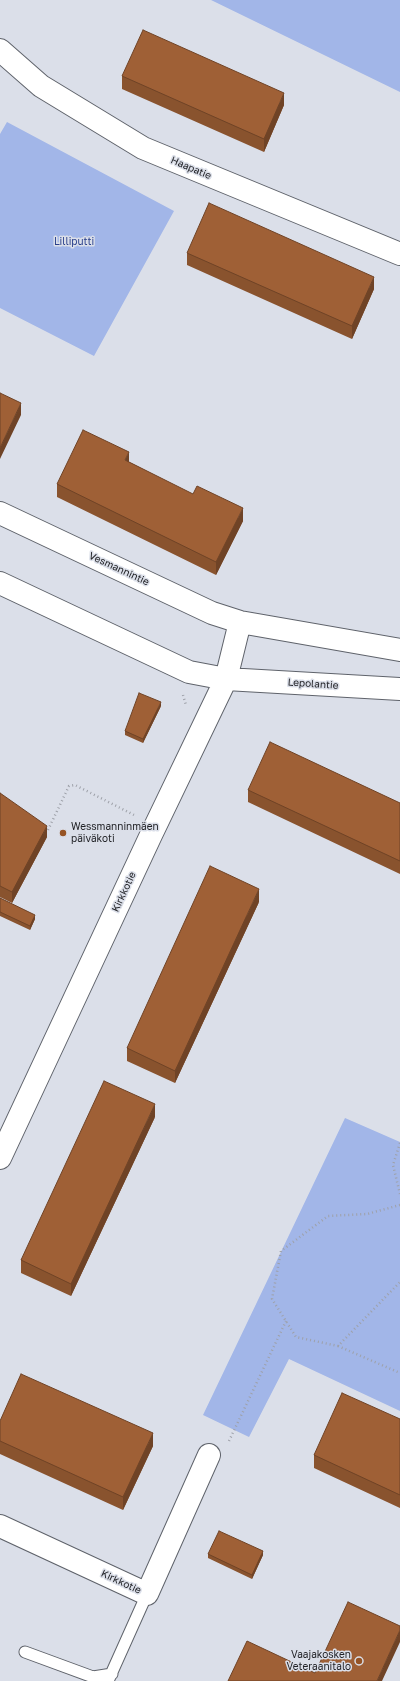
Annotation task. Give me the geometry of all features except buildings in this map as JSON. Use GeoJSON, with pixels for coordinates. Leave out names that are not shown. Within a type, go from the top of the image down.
{"type":"FeatureCollection","features":[{"type":"Feature","properties":{"kind":"street","name":"Haapatie"},"geometry":{"type":"LineString","coordinates":[[0,50],[41,86],[143,148],[400,254]]}},
{"type":"Feature","properties":{"kind":"street","name":"Vesmannintie"},"geometry":{"type":"LineString","coordinates":[[0,513],[212,613],[240,622]]}},
{"type":"Feature","properties":{"kind":"street"},"geometry":{"type":"LineString","coordinates":[[0,583],[189,672],[226,679]]}},
{"type":"Feature","properties":{"kind":"street"},"geometry":{"type":"LineString","coordinates":[[240,622],[400,650]]}},
{"type":"Feature","properties":{"kind":"street","name":"Kirkkotie"},"geometry":{"type":"LineString","coordinates":[[0,1158],[150,835],[226,679],[240,622]]}},
{"type":"Feature","properties":{"kind":"street","name":"Lepolantie"},"geometry":{"type":"LineString","coordinates":[[226,679],[400,690]]}},
{"type":"Feature","properties":{"kind":"street","name":"Kirkkotie"},"geometry":{"type":"LineString","coordinates":[[0,1526],[147,1594],[209,1455]]}},
{"type":"Feature","properties":{"kind":"lane"},"geometry":{"type":"LineString","coordinates":[[25,1652],[93,1677],[112,1679],[147,1594]]}},
{"type":"Feature","properties":{"kind":"path"},"geometry":{"type":"LineString","coordinates":[[48,830],[69,786],[75,785],[135,816]]}},
{"type":"Feature","properties":{"kind":"path"},"geometry":{"type":"LineString","coordinates":[[400,1143],[393,1165],[400,1194]]}},
{"type":"Feature","properties":{"kind":"path"},"geometry":{"type":"LineString","coordinates":[[400,1205],[367,1214],[328,1216],[281,1251],[272,1299],[296,1337],[338,1346],[400,1373]]}},
{"type":"Feature","properties":{"kind":"path"},"geometry":{"type":"LineString","coordinates":[[338,1346],[400,1282]]}},
{"type":"Feature","properties":{"kind":"path"},"geometry":{"type":"LineString","coordinates":[[231,1438],[286,1321]]}},
{"type":"Feature","properties":{"kind":"green space"},"geometry":{"type":"Polygon","coordinates":[[[211,0],[400,0],[400,92],[211,0]]]}},
{"type":"Feature","properties":{"kind":"green space","name":"Lilliputti"},"geometry":{"type":"Polygon","coordinates":[[[7,122],[174,211],[94,356],[0,308],[0,134],[7,122]]]}},
{"type":"Feature","properties":{"kind":"green space"},"geometry":{"type":"Polygon","coordinates":[[[345,1118],[400,1142],[400,1411],[289,1359],[249,1437],[203,1415],[345,1118]]]}},
{"type":"Feature","properties":{"kind":"place","name":"Wessmanninmäen päiväkoti"},"geometry":{"type":"Point","coordinates":[63,833]}},
{"type":"Feature","properties":{"kind":"place","name":"Vaajakosken Veteraanitalo"},"geometry":{"type":"Point","coordinates":[359,1661]}}]}
